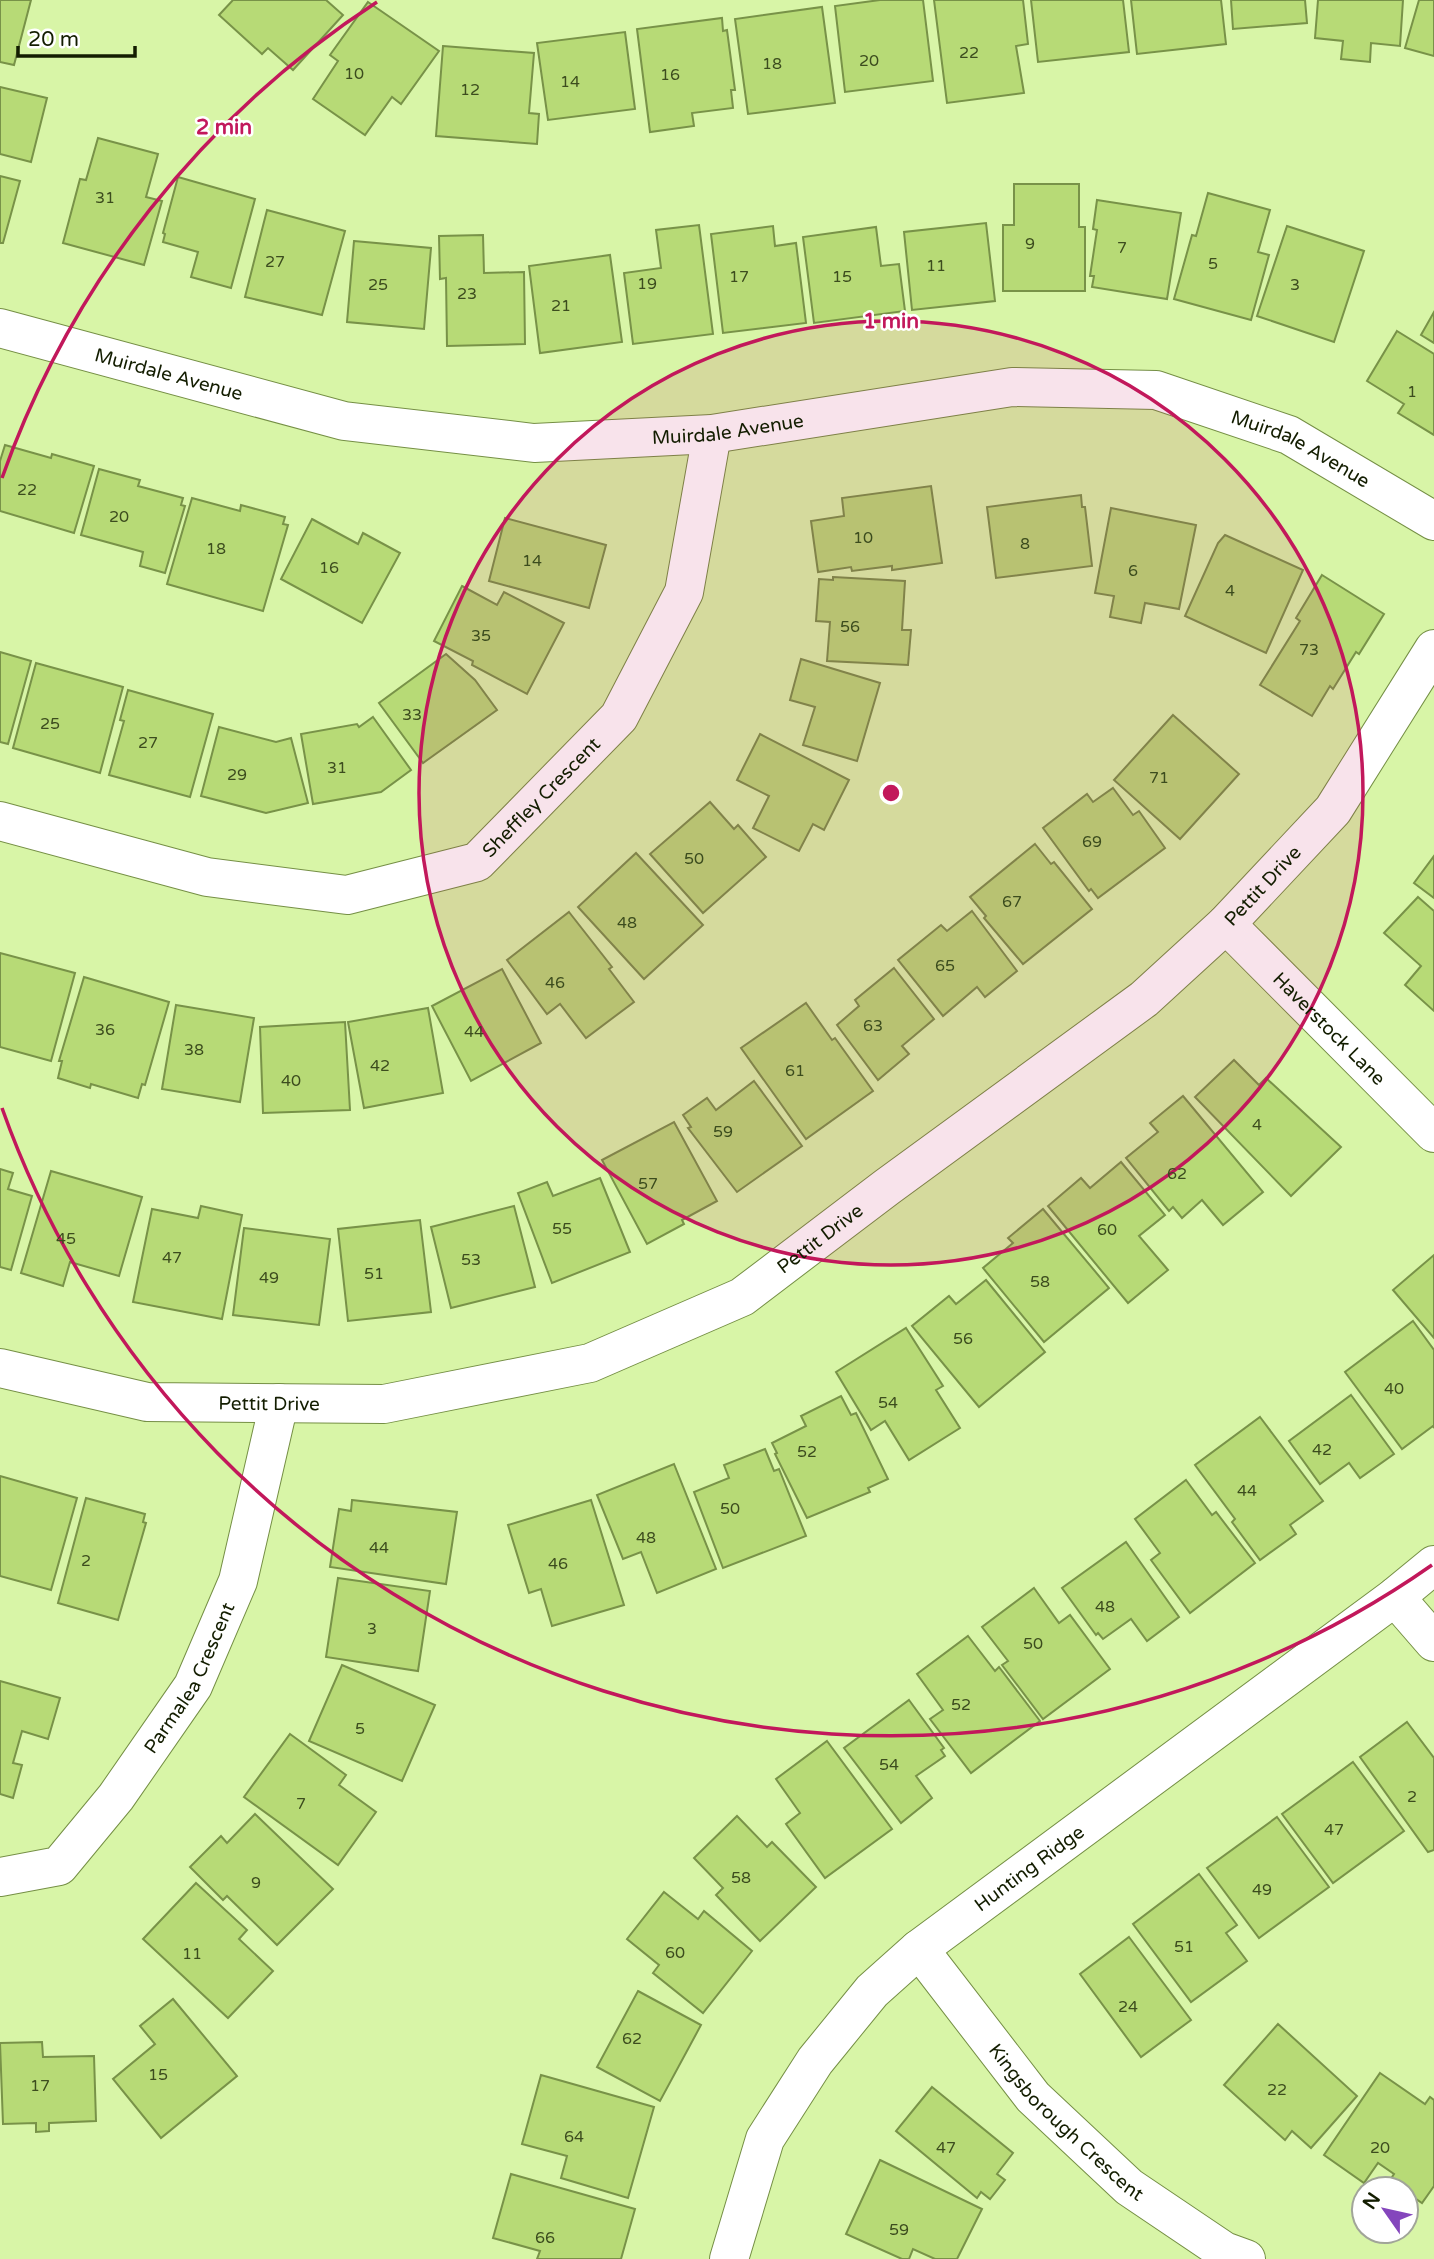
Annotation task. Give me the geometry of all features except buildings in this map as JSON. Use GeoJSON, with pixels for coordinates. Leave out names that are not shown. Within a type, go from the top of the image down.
{"type":"FeatureCollection","features":[{"type":"Feature","properties":{"kind":"street","name":"Muirdale Avenue"},"geometry":{"type":"LineString","coordinates":[[0,328],[344,421],[534,443],[712,434],[1012,387],[1157,390],[1289,435],[1434,521]]}},
{"type":"Feature","properties":{"kind":"street","name":"Sheffley Crescent"},"geometry":{"type":"LineString","coordinates":[[0,821],[207,877],[347,895],[477,862],[619,717],[684,592],[712,434]]}},
{"type":"Feature","properties":{"kind":"street","name":"Pettit Drive"},"geometry":{"type":"LineString","coordinates":[[0,1368],[147,1402],[384,1404],[590,1363],[742,1297],[1144,999],[1226,924],[1334,810],[1434,649]]}},
{"type":"Feature","properties":{"kind":"street","name":"Haverstock Lane"},"geometry":{"type":"LineString","coordinates":[[1226,924],[1434,1133]]}},
{"type":"Feature","properties":{"kind":"street","name":"Parmalea Crescent"},"geometry":{"type":"LineString","coordinates":[[0,1877],[59,1866],[116,1797],[193,1686],[238,1581],[279,1403]]}},
{"type":"Feature","properties":{"kind":"street","name":"Hunting Ridge"},"geometry":{"type":"LineString","coordinates":[[729,2259],[765,2139],[816,2061],[872,1991],[919,1949],[1395,1597],[1434,1565]]}},
{"type":"Feature","properties":{"kind":"street"},"geometry":{"type":"LineString","coordinates":[[1395,1597],[1434,1642]]}},
{"type":"Feature","properties":{"kind":"street","name":"Kingsborough Crescent"},"geometry":{"type":"LineString","coordinates":[[919,1949],[1033,2097],[1129,2187],[1224,2251],[1246,2259]]}}]}
